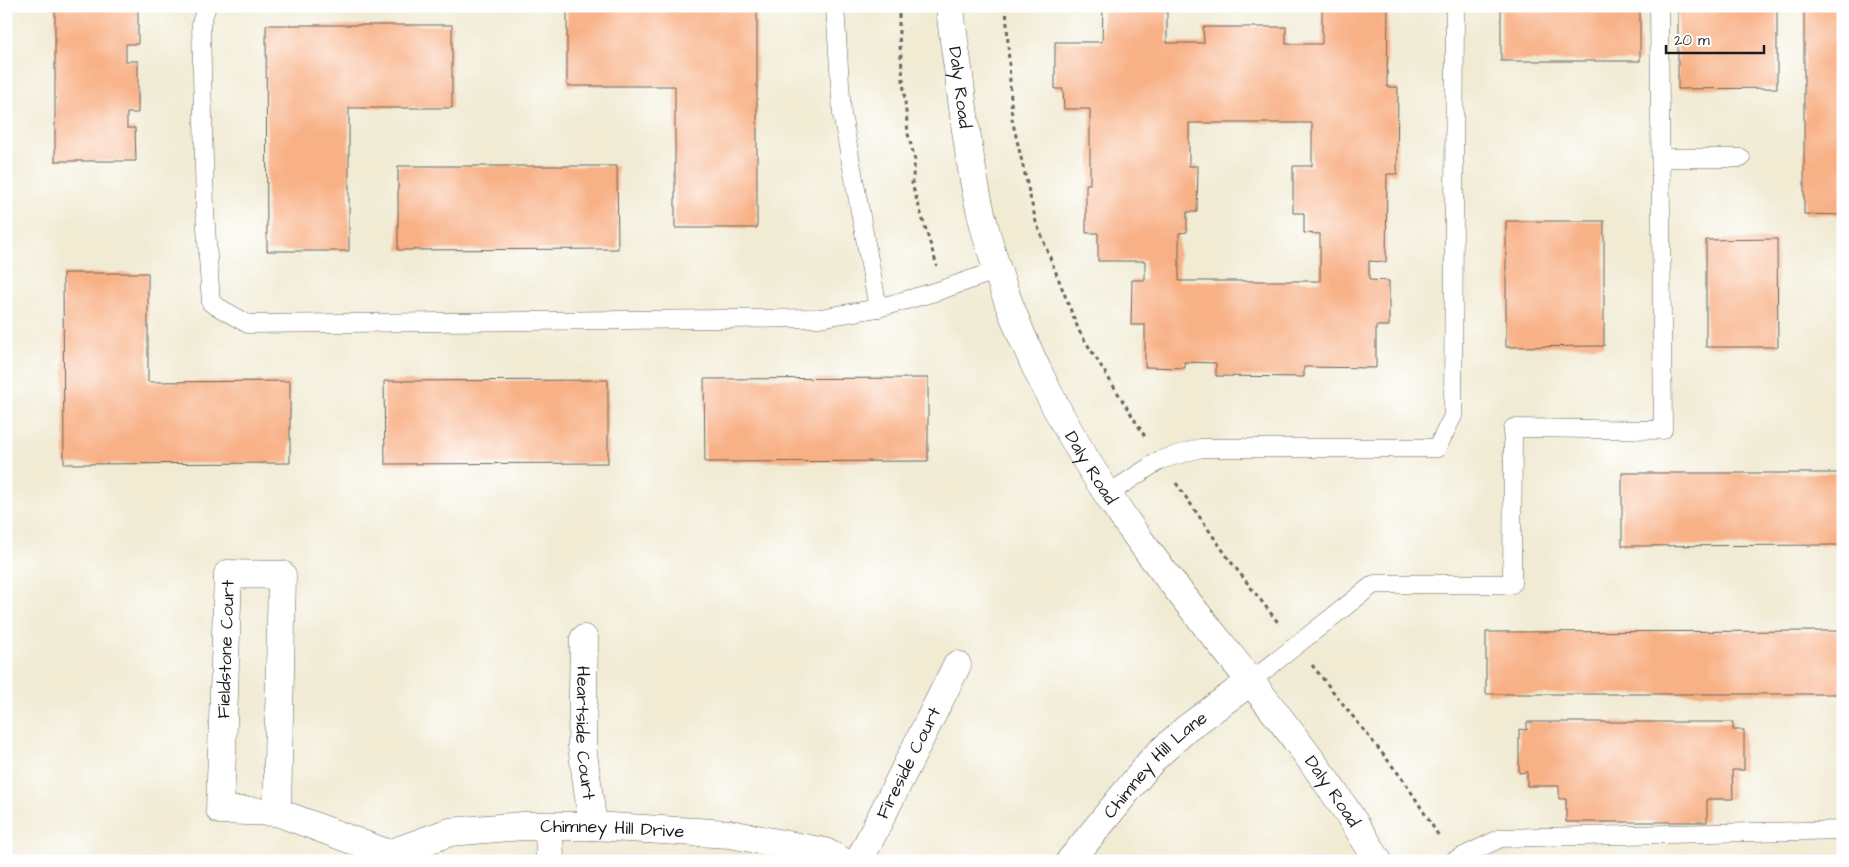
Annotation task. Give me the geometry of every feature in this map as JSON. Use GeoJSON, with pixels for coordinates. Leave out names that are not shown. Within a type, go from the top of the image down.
{"type":"FeatureCollection","features":[{"type":"Feature","properties":{"kind":"street","name":"Daly Road"},"geometry":{"type":"LineString","coordinates":[[950,6],[969,159],[985,228],[998,270],[1028,349],[1060,416],[1108,494],[1144,546],[1311,758],[1356,824],[1378,861]]}},
{"type":"Feature","properties":{"kind":"street","name":"Fieldstone Court"},"geometry":{"type":"LineString","coordinates":[[277,812],[282,575],[228,574],[220,810],[277,812],[388,857]]}},
{"type":"Feature","properties":{"kind":"street","name":"Heartside Court"},"geometry":{"type":"LineString","coordinates":[[584,639],[582,746],[594,826]]}},
{"type":"Feature","properties":{"kind":"street","name":"Fireside Court"},"geometry":{"type":"LineString","coordinates":[[859,861],[956,665]]}},
{"type":"Feature","properties":{"kind":"street","name":"Chimney Hill Lane"},"geometry":{"type":"LineString","coordinates":[[1070,861],[1153,759],[1186,729],[1251,681]]}},
{"type":"Feature","properties":{"kind":"street","name":"Chimney Hill Drive"},"geometry":{"type":"LineString","coordinates":[[388,857],[450,832],[523,826],[594,826],[730,834],[826,852],[842,861]]}},
{"type":"Feature","properties":{"kind":"street"},"geometry":{"type":"LineString","coordinates":[[549,826],[550,861]]}},
{"type":"Feature","properties":{"kind":"lane"},"geometry":{"type":"LineString","coordinates":[[207,6],[201,23],[205,212],[211,303],[248,324],[820,318],[878,308],[938,291],[998,270]]}},
{"type":"Feature","properties":{"kind":"lane"},"geometry":{"type":"LineString","coordinates":[[835,6],[842,114],[878,308]]}},
{"type":"Feature","properties":{"kind":"lane"},"geometry":{"type":"LineString","coordinates":[[1108,494],[1160,460],[1201,448],[1437,448],[1453,416],[1455,6]]}},
{"type":"Feature","properties":{"kind":"lane"},"geometry":{"type":"LineString","coordinates":[[1251,681],[1374,584],[1512,584],[1513,428],[1663,430],[1659,6]]}},
{"type":"Feature","properties":{"kind":"lane"},"geometry":{"type":"LineString","coordinates":[[1661,158],[1741,158]]}},
{"type":"Feature","properties":{"kind":"lane"},"geometry":{"type":"LineString","coordinates":[[1453,861],[1501,838],[1843,830]]}},
{"type":"Feature","properties":{"kind":"path"},"geometry":{"type":"LineString","coordinates":[[899,6],[899,35],[908,134],[914,160],[912,184],[937,265],[938,291]]}},
{"type":"Feature","properties":{"kind":"building"},"geometry":{"type":"Polygon","coordinates":[[[55,6],[138,6],[138,44],[126,44],[126,61],[138,61],[138,113],[127,113],[127,128],[135,128],[136,161],[55,161],[55,6]]]}},
{"type":"Feature","properties":{"kind":"building"},"geometry":{"type":"Polygon","coordinates":[[[577,6],[745,6],[745,8],[757,8],[757,228],[675,228],[675,86],[567,86],[567,9],[578,10],[577,6]]]}},
{"type":"Feature","properties":{"kind":"building"},"geometry":{"type":"Polygon","coordinates":[[[1103,6],[1167,6],[1167,43],[1204,43],[1203,27],[1286,27],[1286,44],[1322,44],[1322,6],[1388,6],[1387,87],[1398,87],[1397,174],[1387,174],[1386,262],[1369,261],[1369,280],[1389,281],[1389,326],[1376,326],[1376,368],[1304,367],[1304,377],[1216,376],[1216,363],[1184,362],[1185,368],[1145,367],[1145,325],[1131,325],[1132,280],[1145,280],[1145,261],[1098,261],[1098,233],[1086,233],[1086,184],[1090,184],[1090,109],[1064,109],[1063,89],[1055,89],[1055,42],[1102,42],[1103,6]],[[1189,123],[1189,166],[1198,166],[1197,212],[1187,212],[1187,232],[1179,233],[1179,281],[1320,281],[1320,234],[1304,233],[1304,213],[1293,213],[1293,166],[1312,166],[1312,123],[1189,123]]]}},
{"type":"Feature","properties":{"kind":"building"},"geometry":{"type":"Polygon","coordinates":[[[1501,6],[1640,6],[1640,61],[1501,61],[1501,6]]]}},
{"type":"Feature","properties":{"kind":"building"},"geometry":{"type":"Polygon","coordinates":[[[1678,6],[1777,6],[1777,88],[1678,89],[1678,6]]]}},
{"type":"Feature","properties":{"kind":"building"},"geometry":{"type":"Polygon","coordinates":[[[1804,6],[1843,6],[1843,215],[1804,214],[1804,6]]]}},
{"type":"Feature","properties":{"kind":"building"},"geometry":{"type":"Polygon","coordinates":[[[266,25],[452,25],[452,108],[349,108],[349,251],[267,251],[266,25]]]}},
{"type":"Feature","properties":{"kind":"building"},"geometry":{"type":"Polygon","coordinates":[[[398,166],[617,166],[618,249],[398,250],[398,166]]]}},
{"type":"Feature","properties":{"kind":"building"},"geometry":{"type":"Polygon","coordinates":[[[1506,221],[1604,221],[1604,346],[1506,347],[1506,221]]]}},
{"type":"Feature","properties":{"kind":"building"},"geometry":{"type":"Polygon","coordinates":[[[1777,239],[1778,347],[1706,347],[1706,240],[1777,239]]]}},
{"type":"Feature","properties":{"kind":"building"},"geometry":{"type":"Polygon","coordinates":[[[63,273],[148,273],[148,382],[290,381],[290,463],[64,464],[63,273]]]}},
{"type":"Feature","properties":{"kind":"building"},"geometry":{"type":"Polygon","coordinates":[[[928,378],[928,461],[705,462],[704,379],[928,378]]]}},
{"type":"Feature","properties":{"kind":"building"},"geometry":{"type":"Polygon","coordinates":[[[608,380],[608,463],[385,464],[384,381],[608,380]]]}},
{"type":"Feature","properties":{"kind":"building"},"geometry":{"type":"Polygon","coordinates":[[[1622,473],[1843,473],[1843,545],[1622,546],[1622,473]]]}},
{"type":"Feature","properties":{"kind":"building"},"geometry":{"type":"Polygon","coordinates":[[[1843,631],[1843,694],[1486,694],[1486,632],[1843,631]]]}},
{"type":"Feature","properties":{"kind":"building"},"geometry":{"type":"Polygon","coordinates":[[[1527,722],[1733,722],[1733,730],[1744,730],[1744,770],[1732,770],[1733,799],[1707,799],[1707,822],[1566,822],[1566,799],[1559,799],[1559,786],[1527,786],[1527,772],[1519,773],[1519,729],[1527,730],[1527,722]]]}}]}
